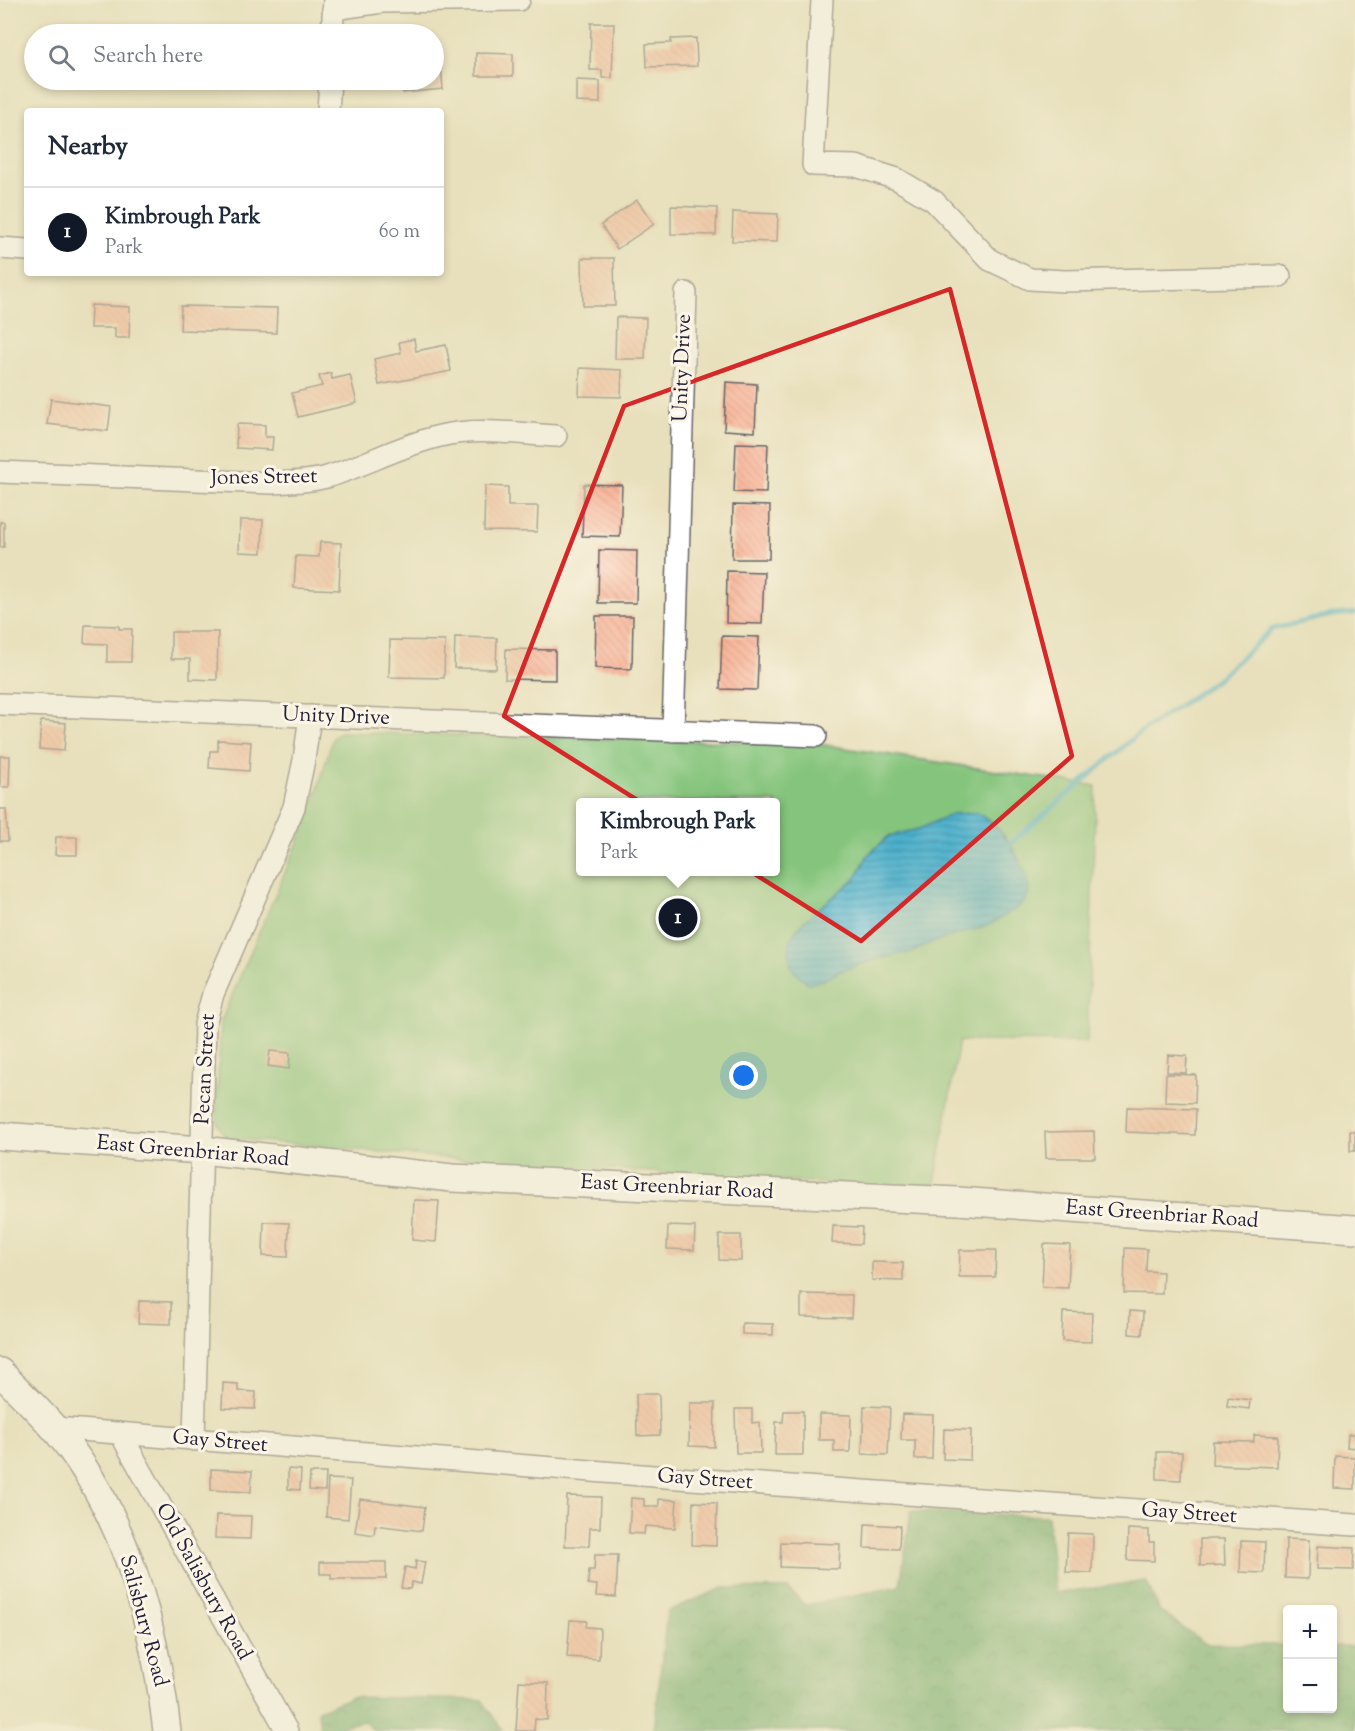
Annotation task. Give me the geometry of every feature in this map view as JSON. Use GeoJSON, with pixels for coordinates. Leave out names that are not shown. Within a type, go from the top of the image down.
{"type":"FeatureCollection","features":[{"type":"Feature","properties":{"kind":"street"},"geometry":{"type":"LineString","coordinates":[[333,24],[334,4],[519,0]]}},
{"type":"Feature","properties":{"kind":"street"},"geometry":{"type":"LineString","coordinates":[[822,0],[813,165],[856,166],[897,179],[934,201],[990,260],[1030,279],[1065,282],[1280,276]]}},
{"type":"Feature","properties":{"kind":"street"},"geometry":{"type":"LineString","coordinates":[[328,108],[329,90]]}},
{"type":"Feature","properties":{"kind":"street"},"geometry":{"type":"LineString","coordinates":[[0,248],[24,250]]}},
{"type":"Feature","properties":{"kind":"street","name":"Unity Drive"},"geometry":{"type":"LineString","coordinates":[[673,731],[686,293]]}},
{"type":"Feature","properties":{"kind":"street","name":"Jones Street"},"geometry":{"type":"LineString","coordinates":[[0,472],[272,483],[301,482],[327,477],[405,446],[443,435],[477,432],[556,436]]}},
{"type":"Feature","properties":{"kind":"street","name":"Unity Drive"},"geometry":{"type":"LineString","coordinates":[[0,704],[816,736]]}},
{"type":"Feature","properties":{"kind":"street","name":"Pecan Street"},"geometry":{"type":"LineString","coordinates":[[194,1440],[205,1024],[213,994],[294,807],[310,716]]}},
{"type":"Feature","properties":{"kind":"street","name":"East Greenbriar Road"},"geometry":{"type":"LineString","coordinates":[[0,1136],[202,1150],[452,1178],[958,1201],[1355,1229]]}},
{"type":"Feature","properties":{"kind":"street","name":"Salisbury Road"},"geometry":{"type":"LineString","coordinates":[[0,1372],[55,1428],[89,1476],[117,1529],[138,1585],[163,1692],[167,1731]]}},
{"type":"Feature","properties":{"kind":"street","name":"Gay Street"},"geometry":{"type":"LineString","coordinates":[[55,1428],[703,1480],[1355,1525]]}},
{"type":"Feature","properties":{"kind":"street","name":"Old Salisbury Road"},"geometry":{"type":"LineString","coordinates":[[120,1433],[287,1731]]}},
{"type":"Feature","properties":{"kind":"highlighted area"},"geometry":{"type":"Polygon","coordinates":[[[950,289],[1072,756],[861,941],[504,716],[624,406],[950,289]]]}},
{"type":"Feature","properties":{"kind":"green space"},"geometry":{"type":"Polygon","coordinates":[[[339,732],[818,744],[1096,786],[1087,1042],[959,1041],[934,1190],[479,1161],[226,1138],[218,1125],[216,1109],[221,1021],[310,814],[333,738],[339,732]]]}},
{"type":"Feature","properties":{"kind":"green space"},"geometry":{"type":"Polygon","coordinates":[[[911,1511],[1048,1516],[1055,1593],[1146,1581],[1160,1611],[1206,1644],[1283,1645],[1283,1713],[1337,1713],[1337,1646],[1355,1646],[1355,1731],[654,1731],[667,1611],[723,1588],[788,1589],[805,1605],[900,1586],[911,1511]]]}},
{"type":"Feature","properties":{"kind":"green space"},"geometry":{"type":"Polygon","coordinates":[[[352,1697],[482,1700],[503,1731],[373,1731],[365,1721],[320,1731],[318,1710],[352,1697]]]}},
{"type":"Feature","properties":{"kind":"water"},"geometry":{"type":"Polygon","coordinates":[[[977,813],[996,826],[1024,870],[1028,889],[1027,897],[1021,905],[984,927],[931,943],[911,953],[855,966],[817,982],[808,983],[794,971],[789,952],[791,937],[804,921],[856,878],[868,855],[889,836],[919,829],[952,814],[977,813]]]}},
{"type":"Feature","properties":{"kind":"building"},"geometry":{"type":"Polygon","coordinates":[[[591,23],[614,23],[612,78],[602,78],[602,70],[590,70],[591,23]]]}},
{"type":"Feature","properties":{"kind":"building"},"geometry":{"type":"Polygon","coordinates":[[[696,38],[697,66],[647,67],[646,44],[671,43],[671,39],[696,38]]]}},
{"type":"Feature","properties":{"kind":"building"},"geometry":{"type":"Polygon","coordinates":[[[476,53],[513,54],[513,76],[476,76],[476,53]]]}},
{"type":"Feature","properties":{"kind":"building"},"geometry":{"type":"Polygon","coordinates":[[[576,80],[600,81],[600,103],[576,102],[576,80]]]}},
{"type":"Feature","properties":{"kind":"building"},"geometry":{"type":"Polygon","coordinates":[[[403,90],[433,90],[403,93],[403,90]]]}},
{"type":"Feature","properties":{"kind":"building"},"geometry":{"type":"Polygon","coordinates":[[[637,200],[654,224],[617,249],[601,225],[637,200]]]}},
{"type":"Feature","properties":{"kind":"building"},"geometry":{"type":"Polygon","coordinates":[[[671,206],[717,208],[716,235],[671,234],[671,206]]]}},
{"type":"Feature","properties":{"kind":"building"},"geometry":{"type":"Polygon","coordinates":[[[733,212],[778,214],[777,242],[732,241],[733,212]]]}},
{"type":"Feature","properties":{"kind":"building"},"geometry":{"type":"Polygon","coordinates":[[[582,258],[614,258],[615,306],[583,306],[582,258]]]}},
{"type":"Feature","properties":{"kind":"building"},"geometry":{"type":"Polygon","coordinates":[[[91,305],[130,307],[129,338],[115,338],[115,328],[90,328],[91,305]]]}},
{"type":"Feature","properties":{"kind":"building"},"geometry":{"type":"Polygon","coordinates":[[[181,306],[277,308],[276,333],[180,330],[181,306]]]}},
{"type":"Feature","properties":{"kind":"building"},"geometry":{"type":"Polygon","coordinates":[[[616,317],[646,318],[645,359],[615,359],[616,317]]]}},
{"type":"Feature","properties":{"kind":"building"},"geometry":{"type":"Polygon","coordinates":[[[414,339],[416,351],[446,345],[451,371],[379,385],[374,359],[401,353],[399,342],[414,339]]]}},
{"type":"Feature","properties":{"kind":"building"},"geometry":{"type":"Polygon","coordinates":[[[580,368],[622,370],[621,397],[579,396],[580,368]]]}},
{"type":"Feature","properties":{"kind":"building"},"geometry":{"type":"Polygon","coordinates":[[[331,373],[332,379],[350,375],[357,403],[298,417],[292,393],[322,386],[319,376],[331,373]]]}},
{"type":"Feature","properties":{"kind":"building"},"geometry":{"type":"Polygon","coordinates":[[[726,382],[757,384],[755,432],[724,430],[726,382]]]}},
{"type":"Feature","properties":{"kind":"building"},"geometry":{"type":"Polygon","coordinates":[[[51,399],[111,407],[108,431],[47,424],[51,399]]]}},
{"type":"Feature","properties":{"kind":"building"},"geometry":{"type":"Polygon","coordinates":[[[237,424],[265,425],[265,437],[273,437],[272,450],[236,448],[237,424]]]}},
{"type":"Feature","properties":{"kind":"building"},"geometry":{"type":"Polygon","coordinates":[[[736,443],[768,444],[766,493],[734,492],[736,443]]]}},
{"type":"Feature","properties":{"kind":"building"},"geometry":{"type":"Polygon","coordinates":[[[584,484],[622,485],[620,537],[582,536],[584,484]]]}},
{"type":"Feature","properties":{"kind":"building"},"geometry":{"type":"Polygon","coordinates":[[[485,486],[508,487],[508,506],[538,506],[537,532],[484,531],[485,486]]]}},
{"type":"Feature","properties":{"kind":"building"},"geometry":{"type":"Polygon","coordinates":[[[733,505],[770,506],[769,559],[732,559],[733,505]]]}},
{"type":"Feature","properties":{"kind":"building"},"geometry":{"type":"Polygon","coordinates":[[[240,520],[263,520],[262,553],[239,552],[240,520]]]}},
{"type":"Feature","properties":{"kind":"building"},"geometry":{"type":"Polygon","coordinates":[[[0,522],[4,522],[4,547],[0,547],[0,522]]]}},
{"type":"Feature","properties":{"kind":"building"},"geometry":{"type":"Polygon","coordinates":[[[320,542],[341,543],[339,590],[294,588],[296,556],[319,557],[320,542]]]}},
{"type":"Feature","properties":{"kind":"building"},"geometry":{"type":"Polygon","coordinates":[[[599,550],[637,551],[636,603],[598,603],[599,550]]]}},
{"type":"Feature","properties":{"kind":"building"},"geometry":{"type":"Polygon","coordinates":[[[727,571],[764,572],[762,624],[726,623],[727,571]]]}},
{"type":"Feature","properties":{"kind":"building"},"geometry":{"type":"Polygon","coordinates":[[[596,616],[633,616],[632,669],[595,668],[596,616]]]}},
{"type":"Feature","properties":{"kind":"building"},"geometry":{"type":"Polygon","coordinates":[[[85,625],[119,626],[119,629],[132,629],[131,662],[107,662],[107,644],[84,643],[85,625]]]}},
{"type":"Feature","properties":{"kind":"building"},"geometry":{"type":"Polygon","coordinates":[[[171,632],[218,632],[217,680],[190,679],[190,659],[171,659],[171,632]]]}},
{"type":"Feature","properties":{"kind":"building"},"geometry":{"type":"Polygon","coordinates":[[[722,636],[759,637],[757,690],[720,689],[722,636]]]}},
{"type":"Feature","properties":{"kind":"building"},"geometry":{"type":"Polygon","coordinates":[[[455,637],[497,638],[496,669],[454,668],[455,637]]]}},
{"type":"Feature","properties":{"kind":"building"},"geometry":{"type":"Polygon","coordinates":[[[390,640],[445,641],[444,678],[389,677],[390,640]]]}},
{"type":"Feature","properties":{"kind":"building"},"geometry":{"type":"Polygon","coordinates":[[[506,649],[555,650],[555,680],[505,679],[506,649]]]}},
{"type":"Feature","properties":{"kind":"building"},"geometry":{"type":"Polygon","coordinates":[[[41,721],[66,723],[64,751],[39,749],[41,721]]]}},
{"type":"Feature","properties":{"kind":"building"},"geometry":{"type":"Polygon","coordinates":[[[218,740],[251,742],[249,771],[209,768],[210,751],[218,751],[218,740]]]}},
{"type":"Feature","properties":{"kind":"building"},"geometry":{"type":"Polygon","coordinates":[[[0,756],[10,756],[9,787],[0,787],[0,756]]]}},
{"type":"Feature","properties":{"kind":"building"},"geometry":{"type":"Polygon","coordinates":[[[0,809],[6,809],[8,841],[0,841],[0,809]]]}},
{"type":"Feature","properties":{"kind":"building"},"geometry":{"type":"Polygon","coordinates":[[[56,837],[77,837],[77,855],[55,855],[56,837]]]}},
{"type":"Feature","properties":{"kind":"building"},"geometry":{"type":"Polygon","coordinates":[[[270,1051],[290,1053],[289,1069],[268,1066],[270,1051]]]}},
{"type":"Feature","properties":{"kind":"building"},"geometry":{"type":"Polygon","coordinates":[[[1168,1055],[1187,1056],[1186,1073],[1167,1072],[1168,1055]]]}},
{"type":"Feature","properties":{"kind":"building"},"geometry":{"type":"Polygon","coordinates":[[[1166,1074],[1196,1075],[1195,1103],[1165,1102],[1166,1074]]]}},
{"type":"Feature","properties":{"kind":"building"},"geometry":{"type":"Polygon","coordinates":[[[1127,1107],[1196,1109],[1195,1135],[1126,1132],[1127,1107]]]}},
{"type":"Feature","properties":{"kind":"building"},"geometry":{"type":"Polygon","coordinates":[[[1094,1131],[1095,1158],[1046,1158],[1045,1132],[1094,1131]]]}},
{"type":"Feature","properties":{"kind":"building"},"geometry":{"type":"Polygon","coordinates":[[[1350,1131],[1355,1131],[1355,1151],[1350,1151],[1350,1131]]]}},
{"type":"Feature","properties":{"kind":"building"},"geometry":{"type":"Polygon","coordinates":[[[414,1200],[439,1201],[436,1242],[412,1240],[414,1200]]]}},
{"type":"Feature","properties":{"kind":"building"},"geometry":{"type":"Polygon","coordinates":[[[264,1222],[289,1223],[288,1257],[263,1256],[264,1222]]]}},
{"type":"Feature","properties":{"kind":"building"},"geometry":{"type":"Polygon","coordinates":[[[668,1226],[695,1227],[694,1250],[667,1249],[668,1226]]]}},
{"type":"Feature","properties":{"kind":"building"},"geometry":{"type":"Polygon","coordinates":[[[833,1226],[862,1227],[861,1244],[832,1243],[833,1226]]]}},
{"type":"Feature","properties":{"kind":"building"},"geometry":{"type":"Polygon","coordinates":[[[719,1235],[741,1235],[741,1261],[719,1260],[719,1235]]]}},
{"type":"Feature","properties":{"kind":"building"},"geometry":{"type":"Polygon","coordinates":[[[1044,1244],[1070,1245],[1068,1288],[1042,1287],[1044,1244]]]}},
{"type":"Feature","properties":{"kind":"building"},"geometry":{"type":"Polygon","coordinates":[[[1125,1248],[1147,1249],[1146,1271],[1163,1272],[1162,1294],[1124,1293],[1125,1248]]]}},
{"type":"Feature","properties":{"kind":"building"},"geometry":{"type":"Polygon","coordinates":[[[960,1250],[996,1250],[995,1277],[959,1277],[960,1250]]]}},
{"type":"Feature","properties":{"kind":"building"},"geometry":{"type":"Polygon","coordinates":[[[872,1262],[903,1263],[903,1281],[872,1280],[872,1262]]]}},
{"type":"Feature","properties":{"kind":"building"},"geometry":{"type":"Polygon","coordinates":[[[801,1294],[852,1295],[851,1318],[801,1317],[801,1294]]]}},
{"type":"Feature","properties":{"kind":"building"},"geometry":{"type":"Polygon","coordinates":[[[139,1301],[171,1302],[171,1324],[138,1323],[139,1301]]]}},
{"type":"Feature","properties":{"kind":"building"},"geometry":{"type":"Polygon","coordinates":[[[1130,1311],[1143,1312],[1142,1335],[1129,1334],[1130,1311]]]}},
{"type":"Feature","properties":{"kind":"building"},"geometry":{"type":"Polygon","coordinates":[[[1063,1312],[1092,1313],[1091,1342],[1062,1341],[1063,1312]]]}},
{"type":"Feature","properties":{"kind":"building"},"geometry":{"type":"Polygon","coordinates":[[[742,1323],[773,1324],[773,1335],[742,1334],[742,1323]]]}},
{"type":"Feature","properties":{"kind":"building"},"geometry":{"type":"Polygon","coordinates":[[[223,1383],[238,1384],[238,1391],[256,1392],[255,1409],[222,1408],[223,1383]]]}},
{"type":"Feature","properties":{"kind":"building"},"geometry":{"type":"Polygon","coordinates":[[[636,1394],[659,1394],[660,1435],[637,1436],[636,1394]]]}},
{"type":"Feature","properties":{"kind":"building"},"geometry":{"type":"Polygon","coordinates":[[[1228,1397],[1250,1400],[1249,1409],[1227,1406],[1228,1397]]]}},
{"type":"Feature","properties":{"kind":"building"},"geometry":{"type":"Polygon","coordinates":[[[690,1403],[715,1403],[714,1447],[689,1446],[690,1403]]]}},
{"type":"Feature","properties":{"kind":"building"},"geometry":{"type":"Polygon","coordinates":[[[864,1406],[890,1407],[888,1455],[862,1454],[864,1406]]]}},
{"type":"Feature","properties":{"kind":"building"},"geometry":{"type":"Polygon","coordinates":[[[735,1409],[752,1409],[752,1423],[760,1422],[761,1453],[736,1453],[735,1409]]]}},
{"type":"Feature","properties":{"kind":"building"},"geometry":{"type":"Polygon","coordinates":[[[784,1411],[803,1411],[803,1455],[775,1455],[776,1422],[783,1422],[784,1411]]]}},
{"type":"Feature","properties":{"kind":"building"},"geometry":{"type":"Polygon","coordinates":[[[819,1414],[851,1415],[850,1452],[834,1452],[834,1440],[819,1440],[819,1414]]]}},
{"type":"Feature","properties":{"kind":"building"},"geometry":{"type":"Polygon","coordinates":[[[902,1414],[933,1415],[932,1459],[915,1459],[915,1440],[901,1440],[902,1414]]]}},
{"type":"Feature","properties":{"kind":"building"},"geometry":{"type":"Polygon","coordinates":[[[944,1429],[971,1430],[970,1460],[943,1459],[944,1429]]]}},
{"type":"Feature","properties":{"kind":"building"},"geometry":{"type":"Polygon","coordinates":[[[1348,1434],[1355,1434],[1355,1448],[1347,1447],[1348,1434]]]}},
{"type":"Feature","properties":{"kind":"building"},"geometry":{"type":"Polygon","coordinates":[[[1254,1435],[1278,1436],[1277,1467],[1212,1465],[1213,1441],[1254,1442],[1254,1435]]]}},
{"type":"Feature","properties":{"kind":"building"},"geometry":{"type":"Polygon","coordinates":[[[1157,1452],[1182,1452],[1181,1480],[1157,1479],[1157,1452]]]}},
{"type":"Feature","properties":{"kind":"building"},"geometry":{"type":"Polygon","coordinates":[[[1335,1456],[1355,1457],[1355,1489],[1334,1488],[1335,1456]]]}},
{"type":"Feature","properties":{"kind":"building"},"geometry":{"type":"Polygon","coordinates":[[[211,1469],[252,1471],[251,1492],[211,1490],[211,1469]]]}},
{"type":"Feature","properties":{"kind":"building"},"geometry":{"type":"Polygon","coordinates":[[[288,1469],[301,1470],[300,1490],[288,1489],[288,1469]]]}},
{"type":"Feature","properties":{"kind":"building"},"geometry":{"type":"Polygon","coordinates":[[[310,1473],[326,1473],[325,1491],[309,1490],[310,1473]]]}},
{"type":"Feature","properties":{"kind":"building"},"geometry":{"type":"Polygon","coordinates":[[[328,1479],[351,1480],[348,1519],[326,1517],[328,1479]]]}},
{"type":"Feature","properties":{"kind":"building"},"geometry":{"type":"Polygon","coordinates":[[[567,1496],[601,1497],[600,1528],[590,1528],[589,1546],[565,1546],[567,1496]]]}},
{"type":"Feature","properties":{"kind":"building"},"geometry":{"type":"Polygon","coordinates":[[[631,1498],[644,1499],[644,1506],[659,1506],[659,1499],[677,1500],[675,1528],[645,1526],[644,1534],[629,1533],[631,1498]]]}},
{"type":"Feature","properties":{"kind":"building"},"geometry":{"type":"Polygon","coordinates":[[[360,1499],[425,1507],[422,1531],[375,1525],[374,1535],[355,1532],[360,1499]]]}},
{"type":"Feature","properties":{"kind":"building"},"geometry":{"type":"Polygon","coordinates":[[[693,1502],[717,1503],[716,1546],[692,1545],[693,1502]]]}},
{"type":"Feature","properties":{"kind":"building"},"geometry":{"type":"Polygon","coordinates":[[[216,1515],[251,1516],[250,1539],[215,1538],[216,1515]]]}},
{"type":"Feature","properties":{"kind":"building"},"geometry":{"type":"Polygon","coordinates":[[[865,1524],[900,1526],[899,1549],[864,1548],[865,1524]]]}},
{"type":"Feature","properties":{"kind":"building"},"geometry":{"type":"Polygon","coordinates":[[[1128,1529],[1149,1530],[1149,1542],[1154,1542],[1154,1561],[1127,1560],[1128,1529]]]}},
{"type":"Feature","properties":{"kind":"building"},"geometry":{"type":"Polygon","coordinates":[[[1068,1533],[1093,1534],[1092,1573],[1066,1572],[1068,1533]]]}},
{"type":"Feature","properties":{"kind":"building"},"geometry":{"type":"Polygon","coordinates":[[[1200,1539],[1224,1539],[1225,1565],[1200,1566],[1200,1539]]]}},
{"type":"Feature","properties":{"kind":"building"},"geometry":{"type":"Polygon","coordinates":[[[1286,1539],[1309,1540],[1308,1579],[1285,1578],[1286,1539]]]}},
{"type":"Feature","properties":{"kind":"building"},"geometry":{"type":"Polygon","coordinates":[[[1241,1541],[1265,1542],[1264,1573],[1240,1572],[1241,1541]]]}},
{"type":"Feature","properties":{"kind":"building"},"geometry":{"type":"Polygon","coordinates":[[[781,1542],[840,1544],[839,1569],[780,1567],[781,1542]]]}},
{"type":"Feature","properties":{"kind":"building"},"geometry":{"type":"Polygon","coordinates":[[[1318,1546],[1354,1548],[1353,1570],[1317,1569],[1318,1546]]]}},
{"type":"Feature","properties":{"kind":"building"},"geometry":{"type":"Polygon","coordinates":[[[595,1555],[618,1555],[616,1597],[596,1596],[597,1585],[588,1584],[589,1570],[594,1570],[595,1555]]]}},
{"type":"Feature","properties":{"kind":"building"},"geometry":{"type":"Polygon","coordinates":[[[416,1561],[425,1562],[421,1584],[412,1582],[410,1589],[401,1588],[405,1567],[415,1569],[416,1561]]]}},
{"type":"Feature","properties":{"kind":"building"},"geometry":{"type":"Polygon","coordinates":[[[320,1562],[386,1562],[386,1579],[331,1579],[331,1574],[320,1574],[320,1562]]]}},
{"type":"Feature","properties":{"kind":"building"},"geometry":{"type":"Polygon","coordinates":[[[570,1620],[587,1621],[586,1627],[600,1628],[599,1659],[567,1657],[570,1620]]]}},
{"type":"Feature","properties":{"kind":"building"},"geometry":{"type":"Polygon","coordinates":[[[519,1681],[548,1683],[547,1720],[535,1719],[534,1731],[516,1731],[519,1681]]]}},
{"type":"Feature","properties":{"kind":"waterway"},"geometry":{"type":"LineString","coordinates":[[1005,848],[1138,734],[1218,679],[1272,629],[1332,615],[1355,613]]}},
{"type":"Feature","properties":{"kind":"place","name":"Kimbrough Park"},"geometry":{"type":"Point","coordinates":[678,918]}}]}
